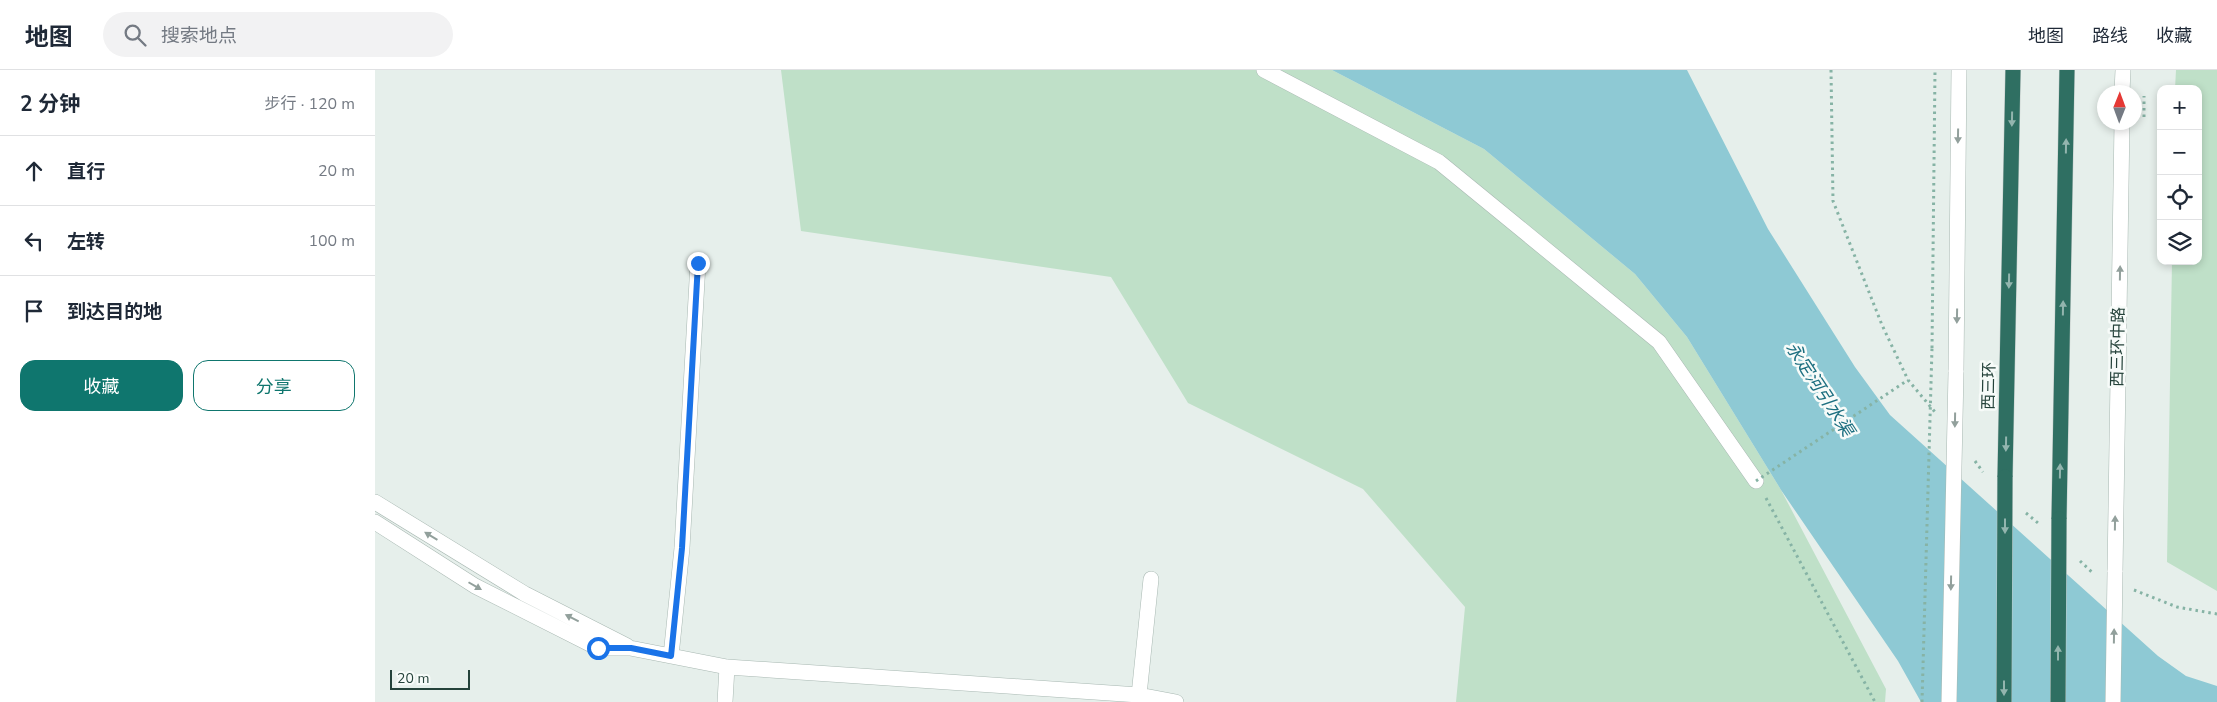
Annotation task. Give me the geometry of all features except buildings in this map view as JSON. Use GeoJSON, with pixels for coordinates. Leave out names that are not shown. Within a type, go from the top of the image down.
{"type":"FeatureCollection","features":[{"type":"Feature","properties":{"kind":"highway","name":"西三环"},"geometry":{"type":"LineString","coordinates":[[2004,702],[2005,477],[2013,70]]}},
{"type":"Feature","properties":{"kind":"highway"},"geometry":{"type":"LineString","coordinates":[[2057,702],[2067,70]]}},
{"type":"Feature","properties":{"kind":"street"},"geometry":{"type":"LineString","coordinates":[[1264,70],[1439,162],[1659,342],[1759,485]]}},
{"type":"Feature","properties":{"kind":"street"},"geometry":{"type":"LineString","coordinates":[[1949,702],[1956,372],[1959,70]]}},
{"type":"Feature","properties":{"kind":"street"},"geometry":{"type":"LineString","coordinates":[[2122,85],[2123,70]]}},
{"type":"Feature","properties":{"kind":"street","name":"西三环中路"},"geometry":{"type":"LineString","coordinates":[[2113,702],[2122,130]]}},
{"type":"Feature","properties":{"kind":"street"},"geometry":{"type":"LineString","coordinates":[[671,656],[682,548],[698,263]]}},
{"type":"Feature","properties":{"kind":"street"},"geometry":{"type":"LineString","coordinates":[[375,502],[525,594],[631,648]]}},
{"type":"Feature","properties":{"kind":"street"},"geometry":{"type":"LineString","coordinates":[[375,522],[475,586],[598,648],[631,648],[727,667],[1139,695],[1176,702]]}},
{"type":"Feature","properties":{"kind":"street"},"geometry":{"type":"LineString","coordinates":[[1139,695],[1151,579]]}},
{"type":"Feature","properties":{"kind":"street"},"geometry":{"type":"LineString","coordinates":[[725,702],[727,667]]}},
{"type":"Feature","properties":{"kind":"path"},"geometry":{"type":"LineString","coordinates":[[1759,485],[1908,380],[1882,325],[1833,201],[1831,70]]}},
{"type":"Feature","properties":{"kind":"path"},"geometry":{"type":"LineString","coordinates":[[1922,702],[1932,348],[1935,70]]}},
{"type":"Feature","properties":{"kind":"path"},"geometry":{"type":"LineString","coordinates":[[1765,498],[1875,702]]}},
{"type":"Feature","properties":{"kind":"green space"},"geometry":{"type":"Polygon","coordinates":[[[781,70],[1332,70],[1484,149],[1635,274],[1687,337],[1781,490],[1886,689],[1885,702],[1456,702],[1465,607],[1363,489],[1188,403],[1111,277],[801,231],[781,70]]]}},
{"type":"Feature","properties":{"kind":"green space"},"geometry":{"type":"Polygon","coordinates":[[[2176,70],[2217,70],[2217,591],[2167,562],[2172,265],[2202,265],[2202,85],[2175,85],[2176,70]]]}},
{"type":"Feature","properties":{"kind":"water","name":"永定河引水渠"},"geometry":{"type":"Polygon","coordinates":[[[1332,70],[1687,70],[1768,229],[1855,367],[1890,415],[2158,656],[2186,676],[2217,686],[2217,702],[1921,702],[1898,661],[1781,490],[1687,337],[1635,274],[1484,149],[1332,70]]]}},
{"type":"Feature","properties":{"kind":"route"},"geometry":{"type":"LineString","coordinates":[[598,648],[631,648],[671,656],[682,548],[698,263]]}}]}
